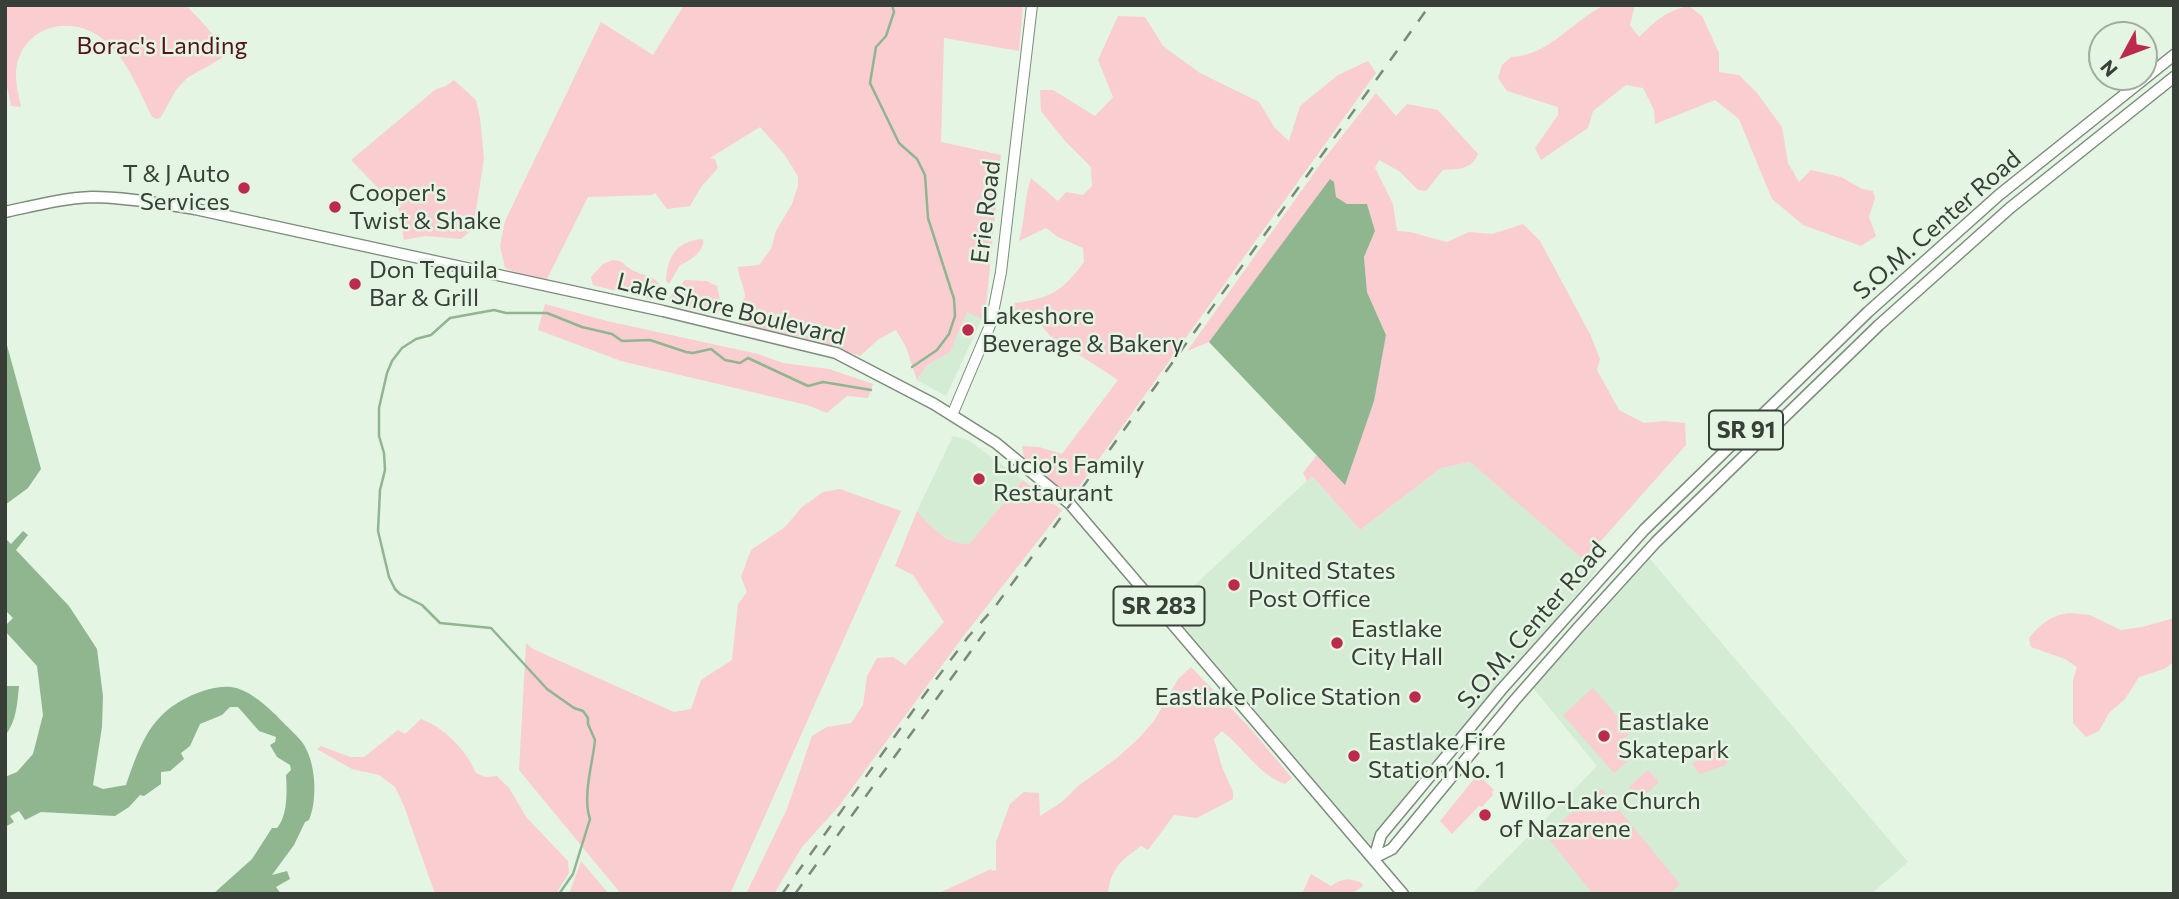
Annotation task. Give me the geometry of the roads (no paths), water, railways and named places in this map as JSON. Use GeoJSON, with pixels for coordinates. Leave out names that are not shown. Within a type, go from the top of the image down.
{"type":"FeatureCollection","features":[{"type":"Feature","properties":{"kind":"main road","name":"S.O.M. Center Road"},"geometry":{"type":"LineString","coordinates":[[1374,858],[1381,835],[1510,679],[1644,530],[1868,312],[1999,195],[2174,55]]}},
{"type":"Feature","properties":{"kind":"main road","name":"S.O.M. Center Road"},"geometry":{"type":"LineString","coordinates":[[1374,858],[1392,849],[1577,629],[1656,542],[1741,459],[1879,325],[2010,208],[2174,77]]}},
{"type":"Feature","properties":{"kind":"main road","name":"Lake Shore Boulevard"},"geometry":{"type":"LineString","coordinates":[[5,212],[90,197],[195,209],[663,311],[836,353],[952,415],[996,443],[1070,504],[1404,894]]}},
{"type":"Feature","properties":{"kind":"street","name":"Erie Road"},"geometry":{"type":"LineString","coordinates":[[952,415],[991,323],[1000,272],[1032,5]]}},
{"type":"Feature","properties":{"kind":"waterway"},"geometry":{"type":"LineString","coordinates":[[892,5],[894,12],[886,36],[876,47],[870,83],[899,143],[917,159],[925,175],[928,218],[954,299],[955,316],[949,334],[937,350],[912,367]]}},
{"type":"Feature","properties":{"kind":"waterway"},"geometry":{"type":"LineString","coordinates":[[559,894],[573,874],[590,819],[587,800],[595,740],[583,711],[574,708],[547,689],[491,628],[440,623],[422,605],[395,589],[389,577],[378,531],[380,490],[385,470],[379,436],[379,408],[392,361],[402,348],[416,339],[431,335],[450,318],[494,310],[506,313],[547,313],[582,327],[612,334],[622,341],[650,340],[693,353],[711,349],[725,360],[740,363],[748,358],[808,386],[823,382],[871,390]]}},
{"type":"Feature","properties":{"kind":"railway"},"geometry":{"type":"LineString","coordinates":[[782,894],[925,694],[1054,527],[1430,5]]}},
{"type":"Feature","properties":{"kind":"railway"},"geometry":{"type":"LineString","coordinates":[[795,894],[987,629]]}},
{"type":"Feature","properties":{"kind":"place","name":"T & J Auto Services"},"geometry":{"type":"Point","coordinates":[244,188]}},
{"type":"Feature","properties":{"kind":"place","name":"Cooper's Twist & Shake"},"geometry":{"type":"Point","coordinates":[335,207]}},
{"type":"Feature","properties":{"kind":"place","name":"Don Tequila Bar & Grill"},"geometry":{"type":"Point","coordinates":[355,284]}},
{"type":"Feature","properties":{"kind":"place","name":"Lakeshore Beverage & Bakery"},"geometry":{"type":"Point","coordinates":[968,330]}},
{"type":"Feature","properties":{"kind":"place","name":"Lucio's Family Restaurant"},"geometry":{"type":"Point","coordinates":[979,479]}},
{"type":"Feature","properties":{"kind":"place","name":"United States Post Office"},"geometry":{"type":"Point","coordinates":[1234,585]}},
{"type":"Feature","properties":{"kind":"place","name":"Eastlake City Hall"},"geometry":{"type":"Point","coordinates":[1337,643]}},
{"type":"Feature","properties":{"kind":"place","name":"Eastlake Police Station"},"geometry":{"type":"Point","coordinates":[1415,697]}},
{"type":"Feature","properties":{"kind":"place","name":"Eastlake Skatepark"},"geometry":{"type":"Point","coordinates":[1604,736]}},
{"type":"Feature","properties":{"kind":"place","name":"Eastlake Fire Station No. 1"},"geometry":{"type":"Point","coordinates":[1354,756]}},
{"type":"Feature","properties":{"kind":"place","name":"Willo-Lake Church of Nazarene"},"geometry":{"type":"Point","coordinates":[1485,815]}},
{"type":"Feature","properties":{"kind":"park label","name":"Borac's Landing"},"geometry":{"type":"Point","coordinates":[162,46]}}]}
